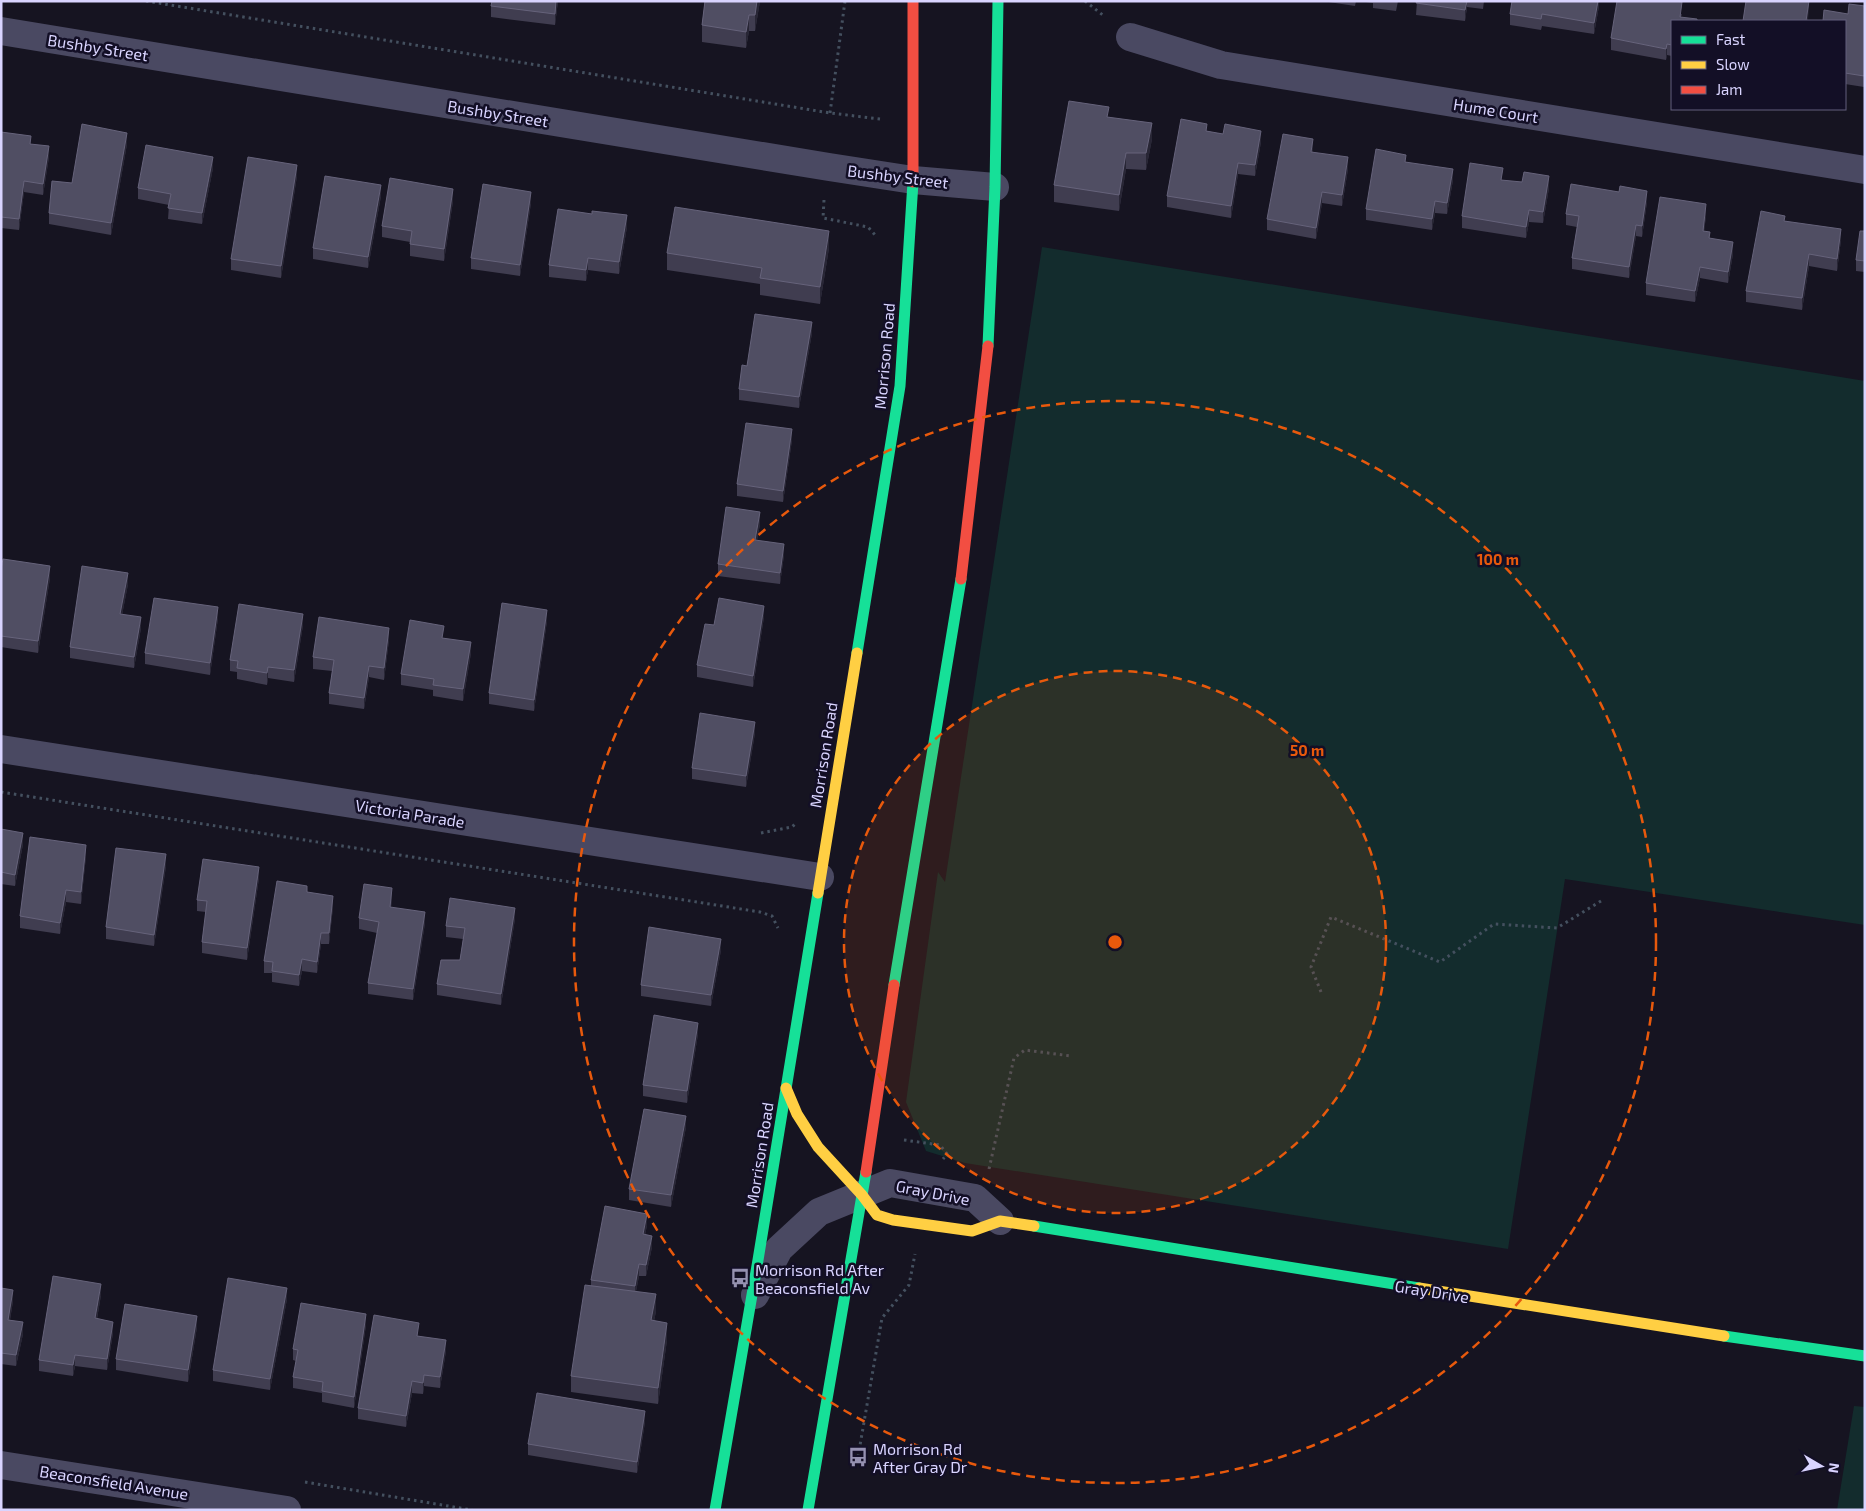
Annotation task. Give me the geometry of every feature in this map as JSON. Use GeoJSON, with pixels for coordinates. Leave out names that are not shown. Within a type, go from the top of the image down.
{"type":"FeatureCollection","features":[{"type":"Feature","properties":{"kind":"main road","name":"Morrison Road"},"geometry":{"type":"LineString","coordinates":[[715,1510],[758,1260],[900,386],[913,180],[913,1]]}},
{"type":"Feature","properties":{"kind":"main road"},"geometry":{"type":"LineString","coordinates":[[808,1510],[862,1195],[910,890],[958,606],[988,356],[995,187],[998,1]]}},
{"type":"Feature","properties":{"kind":"main road","name":"Gray Drive"},"geometry":{"type":"LineString","coordinates":[[786,1088],[797,1114],[818,1147],[862,1195],[877,1215],[893,1220],[972,1231],[1000,1221],[1622,1321],[1865,1356]]}},
{"type":"Feature","properties":{"kind":"street","name":"Bushby Street"},"geometry":{"type":"LineString","coordinates":[[1,30],[829,167],[913,180],[995,187]]}},
{"type":"Feature","properties":{"kind":"street","name":"Hume Court"},"geometry":{"type":"LineString","coordinates":[[1130,37],[1221,65],[1865,170]]}},
{"type":"Feature","properties":{"kind":"street","name":"Victoria Parade"},"geometry":{"type":"LineString","coordinates":[[1,749],[820,877]]}},
{"type":"Feature","properties":{"kind":"street","name":"Gray Drive"},"geometry":{"type":"LineString","coordinates":[[749,1306],[779,1249],[820,1212],[890,1183],[975,1198],[1000,1221]]}},
{"type":"Feature","properties":{"kind":"street","name":"Beaconsfield Avenue"},"geometry":{"type":"LineString","coordinates":[[1,1464],[287,1510]]}},
{"type":"Feature","properties":{"kind":"path"},"geometry":{"type":"LineString","coordinates":[[146,1],[830,113],[913,121]]}},
{"type":"Feature","properties":{"kind":"path"},"geometry":{"type":"LineString","coordinates":[[830,113],[845,1]]}},
{"type":"Feature","properties":{"kind":"path"},"geometry":{"type":"LineString","coordinates":[[829,167],[822,218],[868,228],[881,242]]}},
{"type":"Feature","properties":{"kind":"path"},"geometry":{"type":"LineString","coordinates":[[1,792],[760,912],[772,916],[778,930]]}},
{"type":"Feature","properties":{"kind":"path"},"geometry":{"type":"LineString","coordinates":[[748,866],[760,833],[792,827],[800,818]]}},
{"type":"Feature","properties":{"kind":"path"},"geometry":{"type":"LineString","coordinates":[[1321,992],[1311,967],[1331,917],[1440,962],[1494,924],[1557,928],[1601,901]]}},
{"type":"Feature","properties":{"kind":"path"},"geometry":{"type":"LineString","coordinates":[[988,1173],[1014,1058],[1025,1050],[1071,1056]]}},
{"type":"Feature","properties":{"kind":"green space"},"geometry":{"type":"Polygon","coordinates":[[[1042,247],[1865,381],[1865,925],[1565,879],[1508,1249],[965,1163],[926,1151],[906,1102],[938,872],[945,882],[1042,247]]]}},
{"type":"Feature","properties":{"kind":"green space"},"geometry":{"type":"Polygon","coordinates":[[[1854,1406],[1865,1407],[1865,1510],[1837,1510],[1854,1406]]]}},
{"type":"Feature","properties":{"kind":"building"},"geometry":{"type":"Polygon","coordinates":[[[492,1],[556,1],[555,14],[491,6],[492,1]]]}},
{"type":"Feature","properties":{"kind":"building"},"geometry":{"type":"Polygon","coordinates":[[[705,1],[757,1],[755,15],[749,15],[746,32],[702,25],[705,1]]]}},
{"type":"Feature","properties":{"kind":"building"},"geometry":{"type":"Polygon","coordinates":[[[1417,1],[1467,1],[1465,10],[1416,3],[1417,1]]]}},
{"type":"Feature","properties":{"kind":"building"},"geometry":{"type":"Polygon","coordinates":[[[1512,1],[1598,1],[1594,23],[1542,14],[1541,19],[1510,14],[1512,1]]]}},
{"type":"Feature","properties":{"kind":"building"},"geometry":{"type":"Polygon","coordinates":[[[1617,1],[1682,2],[1680,17],[1697,19],[1671,20],[1671,45],[1667,44],[1666,49],[1611,38],[1617,1]]]}},
{"type":"Feature","properties":{"kind":"building"},"geometry":{"type":"Polygon","coordinates":[[[1746,1],[1809,1],[1806,20],[1743,20],[1746,1]]]}},
{"type":"Feature","properties":{"kind":"building"},"geometry":{"type":"Polygon","coordinates":[[[1849,4],[1865,6],[1864,76],[1846,73],[1846,20],[1823,20],[1824,10],[1848,14],[1849,4]]]}},
{"type":"Feature","properties":{"kind":"building"},"geometry":{"type":"Polygon","coordinates":[[[1069,101],[1109,107],[1107,117],[1152,123],[1146,153],[1126,153],[1119,195],[1054,185],[1069,101]]]}},
{"type":"Feature","properties":{"kind":"building"},"geometry":{"type":"Polygon","coordinates":[[[1181,119],[1207,124],[1206,131],[1223,134],[1225,124],[1261,131],[1255,165],[1238,163],[1231,206],[1167,196],[1181,119]]]}},
{"type":"Feature","properties":{"kind":"building"},"geometry":{"type":"Polygon","coordinates":[[[82,124],[127,133],[111,223],[49,213],[52,181],[72,183],[82,124]]]}},
{"type":"Feature","properties":{"kind":"building"},"geometry":{"type":"Polygon","coordinates":[[[1,132],[31,136],[30,144],[49,146],[43,184],[24,181],[19,219],[1,217],[1,132]]]}},
{"type":"Feature","properties":{"kind":"building"},"geometry":{"type":"Polygon","coordinates":[[[1283,134],[1313,139],[1311,152],[1348,157],[1342,195],[1322,192],[1316,228],[1267,219],[1283,134]]]}},
{"type":"Feature","properties":{"kind":"building"},"geometry":{"type":"Polygon","coordinates":[[[146,145],[213,157],[202,213],[168,208],[171,194],[138,188],[146,145]]]}},
{"type":"Feature","properties":{"kind":"building"},"geometry":{"type":"Polygon","coordinates":[[[1376,149],[1406,155],[1405,162],[1453,169],[1447,203],[1435,201],[1432,219],[1366,209],[1376,149]]]}},
{"type":"Feature","properties":{"kind":"building"},"geometry":{"type":"Polygon","coordinates":[[[248,157],[297,165],[281,266],[231,259],[248,157]]]}},
{"type":"Feature","properties":{"kind":"building"},"geometry":{"type":"Polygon","coordinates":[[[1470,163],[1503,168],[1501,180],[1522,182],[1524,172],[1549,176],[1543,212],[1529,210],[1526,227],[1462,216],[1470,163]]]}},
{"type":"Feature","properties":{"kind":"building"},"geometry":{"type":"Polygon","coordinates":[[[325,176],[381,185],[368,257],[313,248],[325,176]]]}},
{"type":"Feature","properties":{"kind":"building"},"geometry":{"type":"Polygon","coordinates":[[[390,178],[453,189],[444,249],[410,244],[412,231],[382,226],[390,178]]]}},
{"type":"Feature","properties":{"kind":"building"},"geometry":{"type":"Polygon","coordinates":[[[483,184],[531,192],[520,265],[471,258],[483,184]]]}},
{"type":"Feature","properties":{"kind":"building"},"geometry":{"type":"Polygon","coordinates":[[[1571,184],[1619,192],[1620,186],[1647,191],[1642,226],[1636,225],[1629,267],[1572,258],[1579,216],[1566,214],[1571,184]]]}},
{"type":"Feature","properties":{"kind":"building"},"geometry":{"type":"Polygon","coordinates":[[[1660,197],[1706,204],[1703,231],[1710,232],[1709,238],[1733,242],[1728,272],[1700,267],[1695,291],[1646,283],[1660,197]]]}},
{"type":"Feature","properties":{"kind":"building"},"geometry":{"type":"Polygon","coordinates":[[[675,207],[829,231],[820,287],[760,278],[762,268],[667,253],[675,207]]]}},
{"type":"Feature","properties":{"kind":"building"},"geometry":{"type":"Polygon","coordinates":[[[558,209],[592,214],[592,211],[627,215],[619,262],[588,258],[586,270],[549,265],[558,209]]]}},
{"type":"Feature","properties":{"kind":"building"},"geometry":{"type":"Polygon","coordinates":[[[1761,211],[1785,216],[1784,221],[1841,229],[1837,259],[1809,254],[1802,298],[1746,291],[1761,211]]]}},
{"type":"Feature","properties":{"kind":"building"},"geometry":{"type":"Polygon","coordinates":[[[1860,231],[1865,231],[1865,261],[1856,260],[1860,231]]]}},
{"type":"Feature","properties":{"kind":"building"},"geometry":{"type":"Polygon","coordinates":[[[755,314],[812,322],[799,397],[739,389],[742,365],[747,366],[755,314]]]}},
{"type":"Feature","properties":{"kind":"building"},"geometry":{"type":"Polygon","coordinates":[[[746,423],[792,429],[783,491],[737,484],[746,423]]]}},
{"type":"Feature","properties":{"kind":"building"},"geometry":{"type":"Polygon","coordinates":[[[726,507],[760,512],[755,540],[784,544],[780,573],[718,564],[726,507]]]}},
{"type":"Feature","properties":{"kind":"building"},"geometry":{"type":"Polygon","coordinates":[[[3,559],[50,566],[38,641],[1,636],[1,569],[3,559]]]}},
{"type":"Feature","properties":{"kind":"building"},"geometry":{"type":"Polygon","coordinates":[[[82,566],[128,573],[120,614],[141,617],[134,657],[70,647],[82,566]]]}},
{"type":"Feature","properties":{"kind":"building"},"geometry":{"type":"Polygon","coordinates":[[[154,598],[218,607],[210,663],[145,653],[154,598]]]}},
{"type":"Feature","properties":{"kind":"building"},"geometry":{"type":"Polygon","coordinates":[[[719,598],[764,606],[753,676],[697,665],[705,624],[714,625],[719,598]]]}},
{"type":"Feature","properties":{"kind":"building"},"geometry":{"type":"Polygon","coordinates":[[[502,603],[547,610],[534,700],[489,693],[502,603]]]}},
{"type":"Feature","properties":{"kind":"building"},"geometry":{"type":"Polygon","coordinates":[[[239,604],[303,614],[294,670],[268,667],[267,673],[237,668],[238,661],[230,660],[239,604]]]}},
{"type":"Feature","properties":{"kind":"building"},"geometry":{"type":"Polygon","coordinates":[[[319,617],[389,628],[384,668],[369,666],[364,698],[329,693],[334,660],[313,657],[319,617]]]}},
{"type":"Feature","properties":{"kind":"building"},"geometry":{"type":"Polygon","coordinates":[[[410,620],[444,626],[442,638],[471,642],[463,689],[433,685],[434,679],[401,674],[410,620]]]}},
{"type":"Feature","properties":{"kind":"building"},"geometry":{"type":"Polygon","coordinates":[[[700,713],[755,722],[746,776],[692,768],[700,713]]]}},
{"type":"Feature","properties":{"kind":"building"},"geometry":{"type":"Polygon","coordinates":[[[1,829],[23,833],[15,875],[1,872],[1,829]]]}},
{"type":"Feature","properties":{"kind":"building"},"geometry":{"type":"Polygon","coordinates":[[[30,837],[86,845],[81,892],[66,890],[60,923],[20,916],[30,837]]]}},
{"type":"Feature","properties":{"kind":"building"},"geometry":{"type":"Polygon","coordinates":[[[116,848],[166,854],[154,935],[106,927],[116,848]]]}},
{"type":"Feature","properties":{"kind":"building"},"geometry":{"type":"Polygon","coordinates":[[[203,859],[259,867],[247,948],[202,942],[207,901],[197,900],[203,859]]]}},
{"type":"Feature","properties":{"kind":"building"},"geometry":{"type":"Polygon","coordinates":[[[277,881],[307,886],[307,892],[333,896],[329,933],[321,933],[317,962],[302,959],[299,975],[272,971],[273,962],[264,961],[277,881]]]}},
{"type":"Feature","properties":{"kind":"building"},"geometry":{"type":"Polygon","coordinates":[[[364,884],[392,888],[390,907],[425,912],[413,989],[368,983],[379,922],[359,918],[364,884]]]}},
{"type":"Feature","properties":{"kind":"building"},"geometry":{"type":"Polygon","coordinates":[[[450,898],[515,908],[501,994],[437,984],[441,960],[460,960],[465,928],[446,926],[450,898]]]}},
{"type":"Feature","properties":{"kind":"building"},"geometry":{"type":"Polygon","coordinates":[[[649,927],[721,939],[711,995],[641,985],[649,927]]]}},
{"type":"Feature","properties":{"kind":"building"},"geometry":{"type":"Polygon","coordinates":[[[654,1015],[698,1023],[687,1091],[643,1085],[654,1015]]]}},
{"type":"Feature","properties":{"kind":"building"},"geometry":{"type":"Polygon","coordinates":[[[644,1109],[686,1116],[671,1195],[629,1189],[644,1109]]]}},
{"type":"Feature","properties":{"kind":"building"},"geometry":{"type":"Polygon","coordinates":[[[605,1206],[647,1214],[643,1234],[652,1236],[646,1265],[639,1264],[635,1286],[591,1280],[605,1206]]]}},
{"type":"Feature","properties":{"kind":"building"},"geometry":{"type":"Polygon","coordinates":[[[53,1276],[101,1284],[95,1318],[113,1322],[107,1359],[75,1355],[73,1365],[39,1360],[53,1276]]]}},
{"type":"Feature","properties":{"kind":"building"},"geometry":{"type":"Polygon","coordinates":[[[228,1278],[287,1288],[270,1379],[213,1370],[228,1278]]]}},
{"type":"Feature","properties":{"kind":"building"},"geometry":{"type":"Polygon","coordinates":[[[585,1285],[656,1294],[651,1320],[667,1323],[658,1388],[571,1376],[585,1285]]]}},
{"type":"Feature","properties":{"kind":"building"},"geometry":{"type":"Polygon","coordinates":[[[1,1288],[13,1290],[8,1320],[23,1322],[16,1355],[1,1353],[1,1288]]]}},
{"type":"Feature","properties":{"kind":"building"},"geometry":{"type":"Polygon","coordinates":[[[301,1303],[366,1314],[354,1397],[322,1391],[323,1382],[293,1377],[298,1350],[293,1349],[301,1303]]]}},
{"type":"Feature","properties":{"kind":"building"},"geometry":{"type":"Polygon","coordinates":[[[125,1304],[197,1316],[188,1370],[116,1359],[125,1304]]]}},
{"type":"Feature","properties":{"kind":"building"},"geometry":{"type":"Polygon","coordinates":[[[374,1315],[419,1323],[417,1336],[446,1340],[440,1377],[424,1375],[423,1383],[412,1381],[406,1416],[358,1408],[374,1315]]]}},
{"type":"Feature","properties":{"kind":"building"},"geometry":{"type":"Polygon","coordinates":[[[537,1393],[645,1411],[637,1462],[528,1444],[537,1393]]]}},
{"type":"Feature","properties":{"kind":"traffic: fast"},"geometry":{"type":"LineString","coordinates":[[988,346],[995,187],[998,1]]}},
{"type":"Feature","properties":{"kind":"traffic: fast"},"geometry":{"type":"LineString","coordinates":[[857,653],[900,386],[913,182]]}},
{"type":"Feature","properties":{"kind":"traffic: fast"},"geometry":{"type":"LineString","coordinates":[[894,985],[961,579]]}},
{"type":"Feature","properties":{"kind":"traffic: fast"},"geometry":{"type":"LineString","coordinates":[[715,1510],[818,893]]}},
{"type":"Feature","properties":{"kind":"traffic: fast"},"geometry":{"type":"LineString","coordinates":[[808,1510],[866,1172]]}},
{"type":"Feature","properties":{"kind":"traffic: fast"},"geometry":{"type":"LineString","coordinates":[[1034,1226],[1419,1288]]}},
{"type":"Feature","properties":{"kind":"traffic: fast"},"geometry":{"type":"LineString","coordinates":[[1724,1336],[1865,1356]]}},
{"type":"Feature","properties":{"kind":"traffic: slow"},"geometry":{"type":"LineString","coordinates":[[818,893],[857,653]]}},
{"type":"Feature","properties":{"kind":"traffic: slow"},"geometry":{"type":"LineString","coordinates":[[786,1088],[797,1114],[818,1147],[862,1195],[877,1215],[893,1220],[972,1231],[1000,1221],[1034,1226]]}},
{"type":"Feature","properties":{"kind":"traffic: slow"},"geometry":{"type":"LineString","coordinates":[[1419,1288],[1724,1336]]}},
{"type":"Feature","properties":{"kind":"traffic: jam"},"geometry":{"type":"LineString","coordinates":[[913,1],[913,182]]}},
{"type":"Feature","properties":{"kind":"traffic: jam"},"geometry":{"type":"LineString","coordinates":[[961,579],[988,346]]}},
{"type":"Feature","properties":{"kind":"traffic: jam"},"geometry":{"type":"LineString","coordinates":[[866,1172],[894,985]]}},
{"type":"Feature","properties":{"kind":"place","name":"Morrison Rd After Beaconsfield Av"},"geometry":{"type":"Point","coordinates":[740,1278]}},
{"type":"Feature","properties":{"kind":"place","name":"Morrison Rd After Gray Dr"},"geometry":{"type":"Point","coordinates":[858,1457]}}]}
